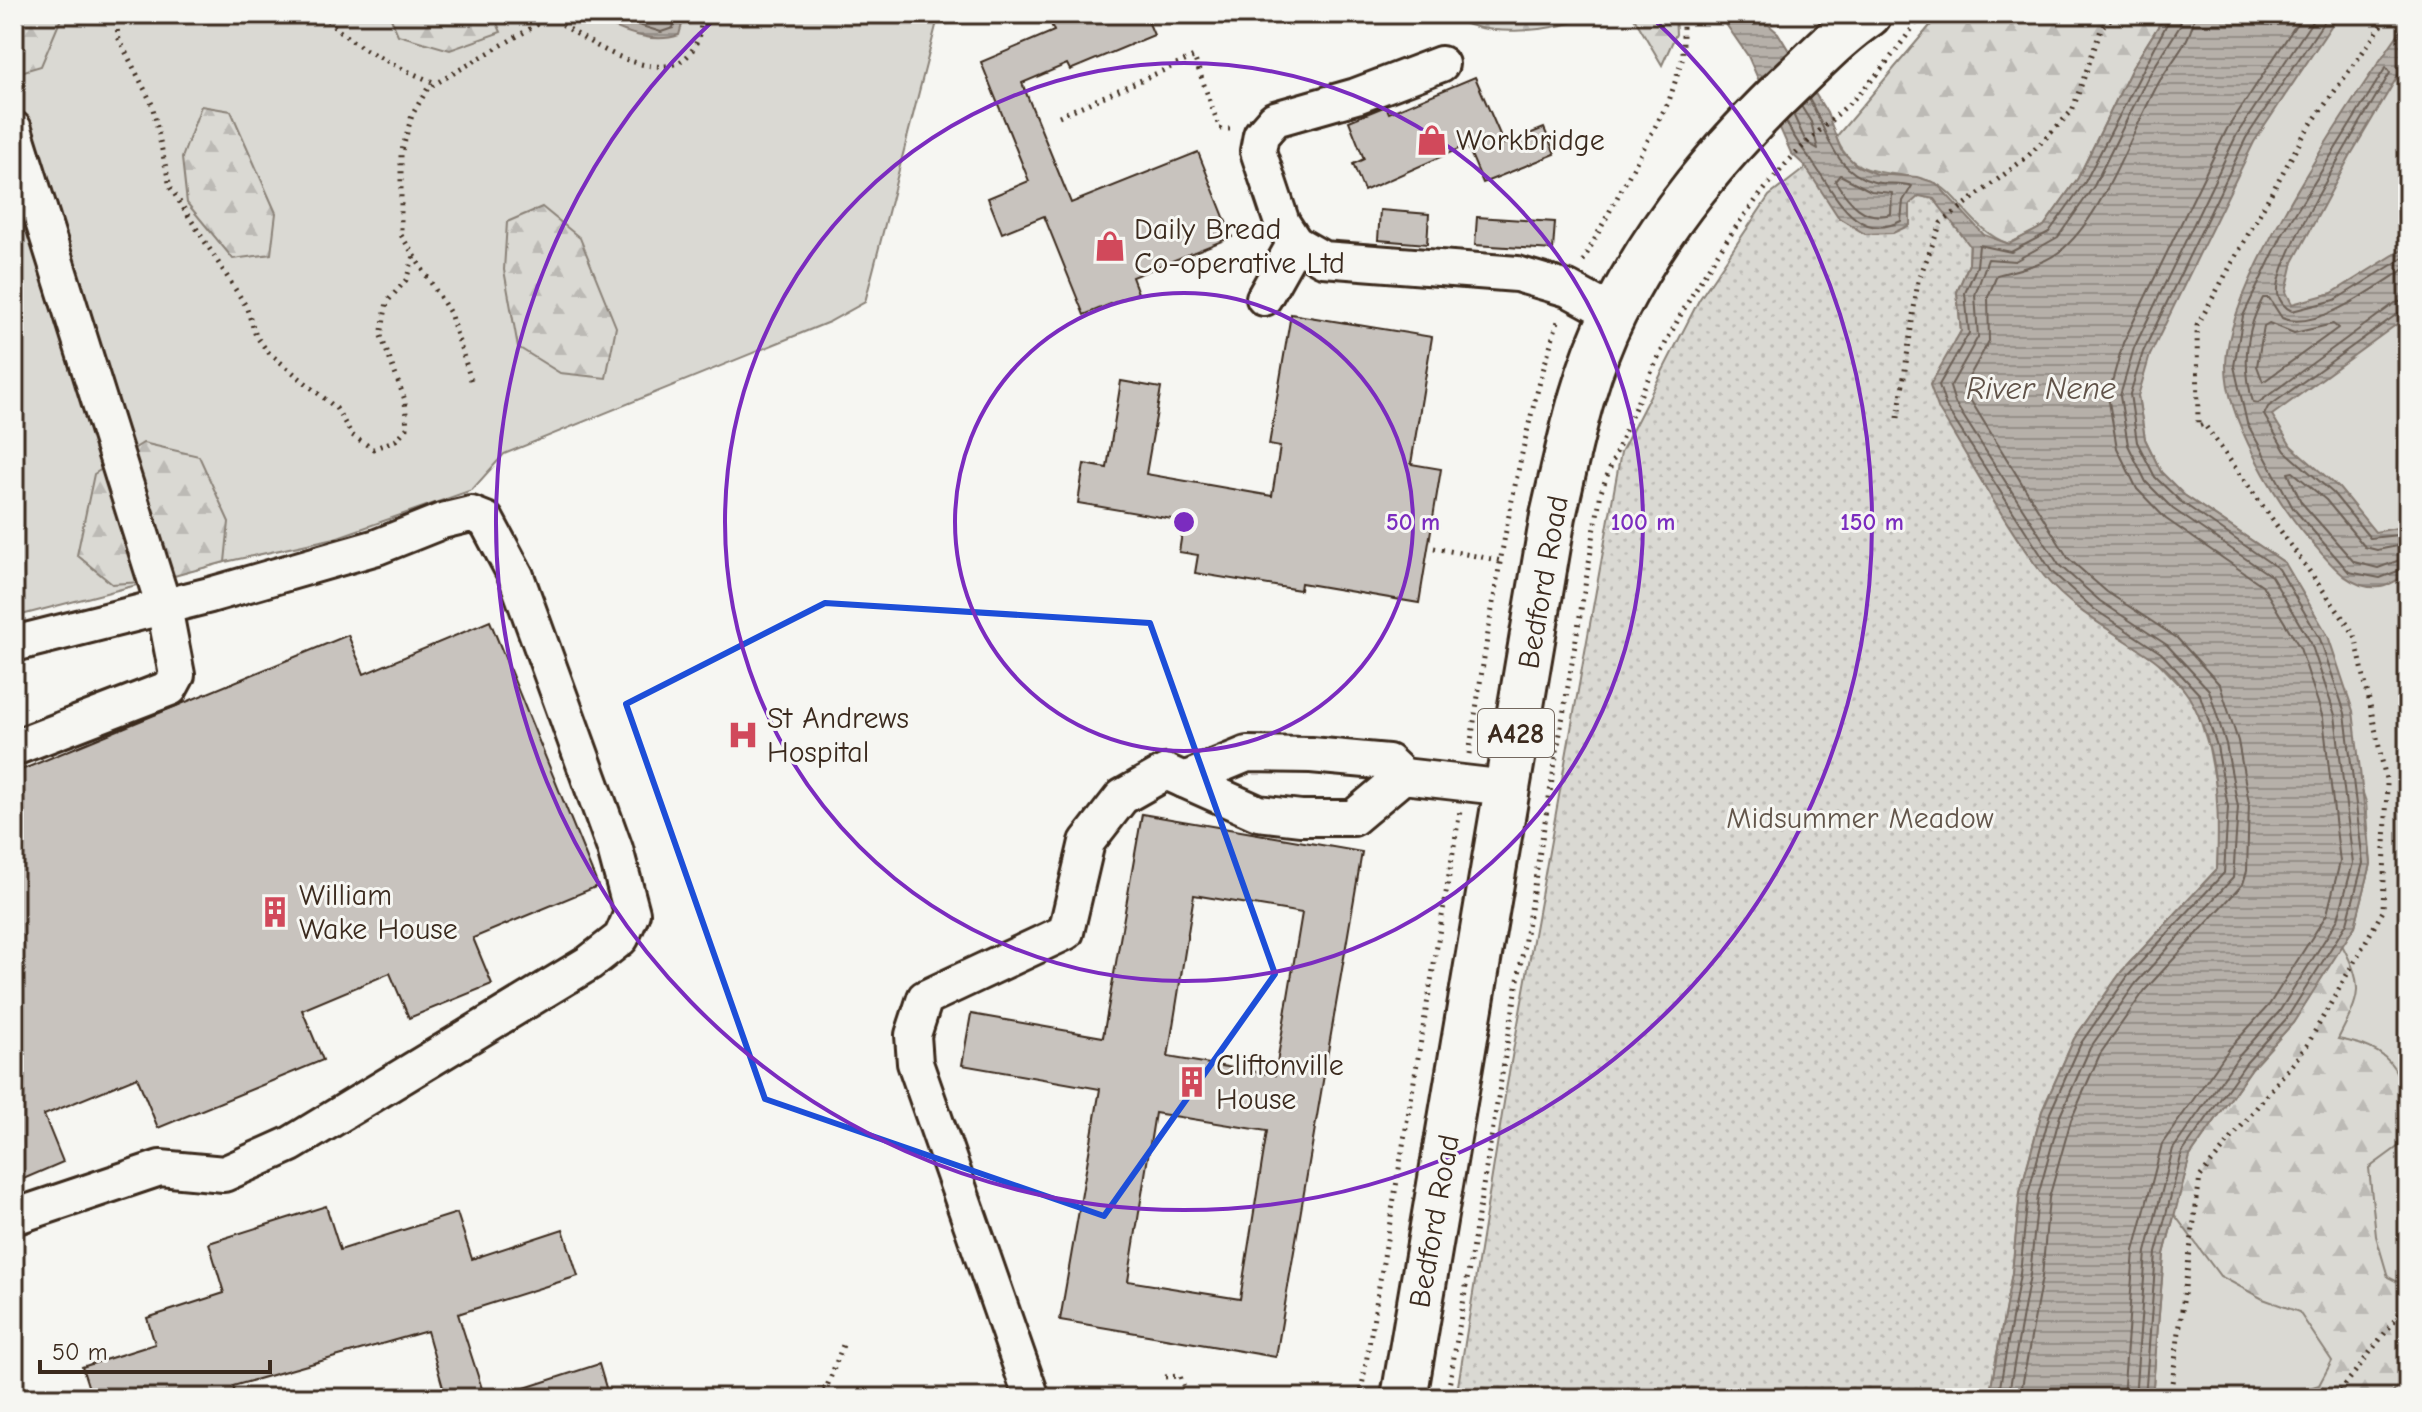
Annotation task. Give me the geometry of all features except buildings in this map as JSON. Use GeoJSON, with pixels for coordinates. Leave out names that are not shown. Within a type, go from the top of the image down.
{"type":"FeatureCollection","features":[{"type":"Feature","properties":{"kind":"main road","name":"Bedford Road"},"geometry":{"type":"LineString","coordinates":[[1404,1398],[1553,516],[1579,407],[1614,314],[1669,218],[1754,117],[1841,31]]}},
{"type":"Feature","properties":{"kind":"lane"},"geometry":{"type":"LineString","coordinates":[[1441,64],[1347,98],[1275,119],[1261,135],[1258,151],[1282,223],[1295,243],[1323,259],[1517,274],[1568,289],[1614,314]]}},
{"type":"Feature","properties":{"kind":"lane"},"geometry":{"type":"LineString","coordinates":[[14,129],[164,607],[177,675],[170,688],[14,748]]}},
{"type":"Feature","properties":{"kind":"lane"},"geometry":{"type":"LineString","coordinates":[[1264,298],[1295,243]]}},
{"type":"Feature","properties":{"kind":"lane"},"geometry":{"type":"LineString","coordinates":[[14,644],[164,607],[377,547],[442,521],[471,514],[486,520],[516,576],[615,849],[632,913],[621,938],[589,963],[291,1144],[224,1174],[160,1168],[14,1217]]}},
{"type":"Feature","properties":{"kind":"lane"},"geometry":{"type":"LineString","coordinates":[[1184,780],[1247,754],[1311,755],[1388,762],[1403,776],[1507,788]]}},
{"type":"Feature","properties":{"kind":"lane"},"geometry":{"type":"LineString","coordinates":[[1032,1398],[915,1063],[913,1035],[925,998],[1066,932],[1087,842],[1122,797],[1166,772],[1258,813],[1353,818],[1403,776]]}},
{"type":"Feature","properties":{"kind":"path"},"geometry":{"type":"LineString","coordinates":[[116,14],[118,37],[152,104],[170,187],[246,306],[256,336],[268,352],[336,408],[352,435],[373,449],[396,440],[407,428],[405,400],[381,336],[387,302],[406,280],[414,256]]}},
{"type":"Feature","properties":{"kind":"path"},"geometry":{"type":"LineString","coordinates":[[322,14],[335,29],[360,46],[435,83]]}},
{"type":"Feature","properties":{"kind":"path"},"geometry":{"type":"LineString","coordinates":[[471,380],[450,313],[401,235],[401,154],[412,115],[428,88],[551,15],[610,56],[647,68],[675,63],[694,48],[702,14]]}},
{"type":"Feature","properties":{"kind":"path"},"geometry":{"type":"LineString","coordinates":[[1360,1398],[1510,505],[1540,375],[1568,289],[1669,101],[1683,57],[1683,14]]}},
{"type":"Feature","properties":{"kind":"path"},"geometry":{"type":"LineString","coordinates":[[1447,1398],[1601,492],[1629,416],[1682,309],[1714,256],[1785,165],[1872,80],[1923,14]]}},
{"type":"Feature","properties":{"kind":"path"},"geometry":{"type":"LineString","coordinates":[[1898,418],[1918,281],[1941,223],[2027,157],[2072,111],[2102,27],[2116,14]]}},
{"type":"Feature","properties":{"kind":"path"},"geometry":{"type":"LineString","coordinates":[[2170,1398],[2200,1177],[2306,1047],[2383,911],[2387,784],[2355,635],[2204,424],[2198,426],[2197,326],[2306,131],[2390,14]]}},
{"type":"Feature","properties":{"kind":"path"},"geometry":{"type":"LineString","coordinates":[[1059,116],[1194,57],[1220,129],[1231,129]]}},
{"type":"Feature","properties":{"kind":"path"},"geometry":{"type":"LineString","coordinates":[[1434,548],[1502,561]]}},
{"type":"Feature","properties":{"kind":"path"},"geometry":{"type":"LineString","coordinates":[[2335,1398],[2408,1303]]}},
{"type":"Feature","properties":{"kind":"path"},"geometry":{"type":"LineString","coordinates":[[809,1398],[826,1389],[843,1345]]}},
{"type":"Feature","properties":{"kind":"path"},"geometry":{"type":"LineString","coordinates":[[1165,1377],[1180,1376],[1187,1398]]}},
{"type":"Feature","properties":{"kind":"highlighted area"},"geometry":{"type":"Polygon","coordinates":[[[825,603],[1150,623],[1275,974],[1104,1216],[765,1099],[626,704],[825,603]]]}},
{"type":"Feature","properties":{"kind":"green space"},"geometry":{"type":"Polygon","coordinates":[[[14,14],[939,14],[865,302],[829,322],[504,454],[472,490],[335,538],[225,562],[14,617],[14,14]]]}},
{"type":"Feature","properties":{"kind":"green space"},"geometry":{"type":"Polygon","coordinates":[[[14,14],[63,14],[41,66],[14,74],[14,14]]]}},
{"type":"Feature","properties":{"kind":"green space"},"geometry":{"type":"Polygon","coordinates":[[[389,14],[493,14],[501,32],[450,50],[398,35],[389,14]]]}},
{"type":"Feature","properties":{"kind":"green space"},"geometry":{"type":"Polygon","coordinates":[[[1449,14],[1595,14],[1542,29],[1499,30],[1479,28],[1449,14]]]}},
{"type":"Feature","properties":{"kind":"green space"},"geometry":{"type":"Polygon","coordinates":[[[1632,14],[1675,14],[1676,34],[1662,65],[1632,14]]]}},
{"type":"Feature","properties":{"kind":"green space"},"geometry":{"type":"Polygon","coordinates":[[[1940,14],[2408,14],[2408,1372],[2389,1398],[2152,1398],[2164,1254],[2190,1156],[2355,926],[2371,864],[2366,802],[2285,563],[2184,495],[2161,472],[2145,439],[2138,396],[1822,155],[1940,14]]]}},
{"type":"Feature","properties":{"kind":"green space"},"geometry":{"type":"Polygon","coordinates":[[[1940,14],[2166,14],[2132,68],[2078,178],[2044,226],[2009,244],[1984,230],[1941,187],[1918,178],[1864,168],[1843,152],[1836,137],[1940,14]]]}},
{"type":"Feature","properties":{"kind":"green space"},"geometry":{"type":"Polygon","coordinates":[[[201,106],[231,111],[276,213],[271,254],[233,259],[187,203],[182,158],[201,106]]]}},
{"type":"Feature","properties":{"kind":"green space","name":"Midsummer Meadow"},"geometry":{"type":"Polygon","coordinates":[[[1822,155],[1845,181],[1935,189],[1970,229],[1969,264],[1957,292],[1961,331],[1950,352],[2089,616],[2156,660],[2194,700],[2209,748],[2220,807],[2217,869],[2122,971],[2074,1039],[2042,1111],[2020,1193],[2012,1273],[1989,1398],[1456,1398],[1506,1090],[1621,452],[1699,300],[1769,196],[1822,155]]]}},
{"type":"Feature","properties":{"kind":"green space"},"geometry":{"type":"Polygon","coordinates":[[[542,207],[580,238],[616,327],[606,378],[560,373],[518,347],[504,270],[507,222],[542,207]]]}},
{"type":"Feature","properties":{"kind":"green space"},"geometry":{"type":"Polygon","coordinates":[[[143,443],[199,456],[229,522],[225,562],[156,581],[112,584],[77,555],[94,474],[143,443]]]}},
{"type":"Feature","properties":{"kind":"green space"},"geometry":{"type":"Polygon","coordinates":[[[2342,945],[2354,972],[2357,992],[2338,1039],[2378,1052],[2390,1062],[2401,1089],[2399,1146],[2369,1168],[2376,1236],[2388,1277],[2408,1287],[2408,1372],[2389,1398],[2290,1398],[2290,1394],[2319,1385],[2332,1361],[2299,1312],[2263,1299],[2220,1276],[2174,1214],[2190,1156],[2252,1068],[2293,1023],[2342,945]]]}},
{"type":"Feature","properties":{"kind":"water"},"geometry":{"type":"Polygon","coordinates":[[[584,14],[685,14],[679,35],[655,38],[631,34],[584,14]]]}},
{"type":"Feature","properties":{"kind":"water","name":"River Nene"},"geometry":{"type":"Polygon","coordinates":[[[1719,14],[1756,14],[1778,33],[1827,113],[1841,150],[1857,166],[1877,174],[1917,177],[1936,183],[1984,235],[2009,244],[2044,226],[2078,178],[2132,68],[2166,14],[2339,14],[2254,142],[2150,355],[2138,396],[2145,439],[2161,472],[2184,495],[2285,563],[2328,636],[2353,711],[2371,864],[2355,926],[2293,1023],[2252,1068],[2190,1156],[2164,1254],[2152,1398],[1989,1398],[2012,1273],[2020,1193],[2042,1111],[2074,1039],[2122,971],[2217,869],[2218,812],[2211,753],[2203,725],[2190,699],[2173,676],[2151,657],[2067,600],[2044,576],[2003,516],[1939,410],[1930,385],[1961,331],[1957,292],[1969,264],[1970,246],[1934,199],[1919,196],[1910,204],[1910,225],[1893,233],[1865,234],[1839,218],[1805,166],[1791,153],[1748,56],[1719,14]]]}},
{"type":"Feature","properties":{"kind":"water"},"geometry":{"type":"Polygon","coordinates":[[[2408,20],[2408,59],[2350,156],[2293,262],[2286,292],[2292,304],[2332,293],[2408,246],[2408,316],[2272,415],[2291,446],[2339,488],[2375,532],[2408,526],[2408,574],[2384,586],[2369,587],[2349,579],[2331,564],[2282,503],[2255,458],[2234,410],[2226,366],[2231,331],[2247,287],[2270,239],[2328,139],[2408,20]]]}},
{"type":"Feature","properties":{"kind":"place","name":"Workbridge"},"geometry":{"type":"Point","coordinates":[1432,140]}},
{"type":"Feature","properties":{"kind":"place","name":"Daily Bread Co-operative Ltd"},"geometry":{"type":"Point","coordinates":[1110,246]}},
{"type":"Feature","properties":{"kind":"place","name":"St Andrews Hospital"},"geometry":{"type":"Point","coordinates":[743,735]}},
{"type":"Feature","properties":{"kind":"place","name":"William Wake House"},"geometry":{"type":"Point","coordinates":[275,912]}},
{"type":"Feature","properties":{"kind":"place","name":"Cliftonville House"},"geometry":{"type":"Point","coordinates":[1192,1082]}}]}
